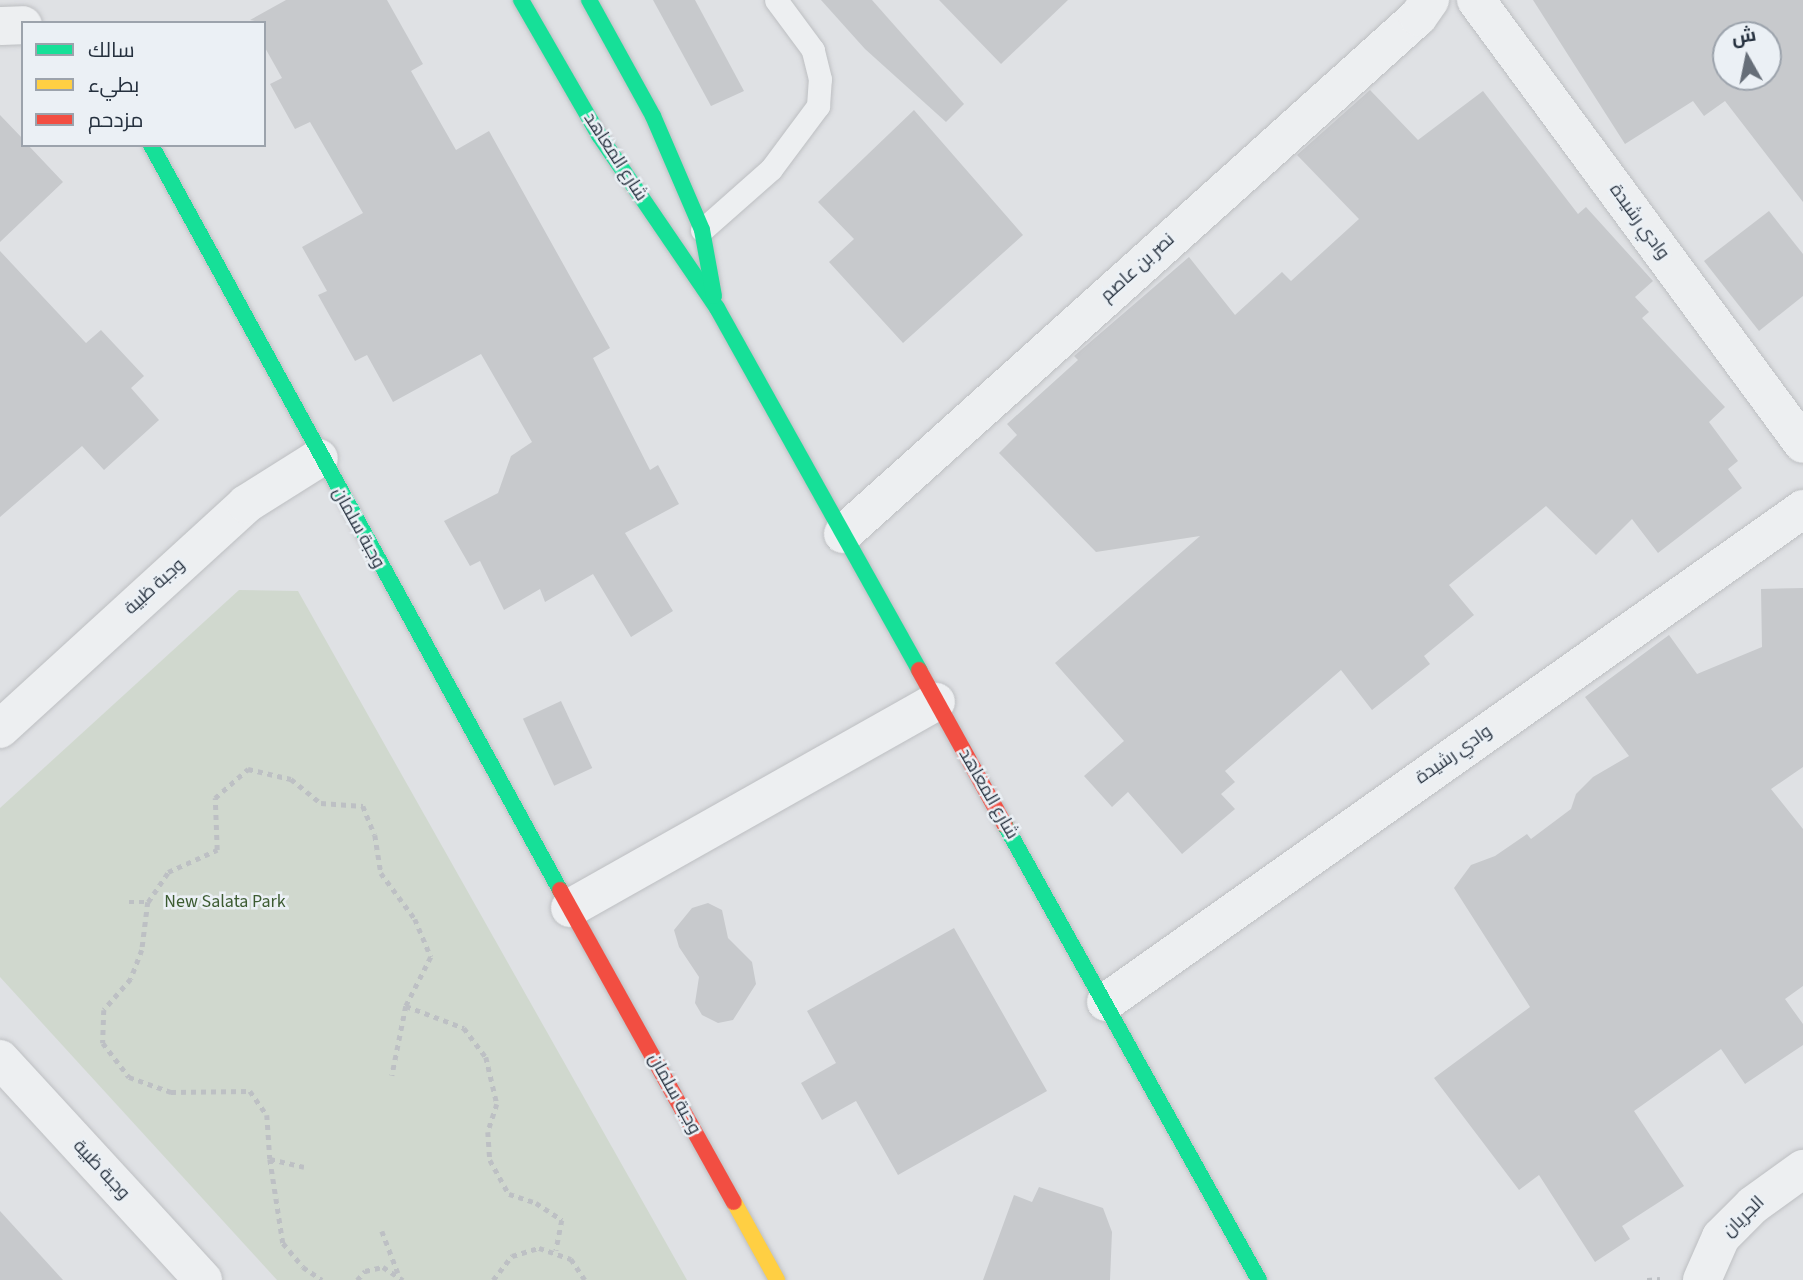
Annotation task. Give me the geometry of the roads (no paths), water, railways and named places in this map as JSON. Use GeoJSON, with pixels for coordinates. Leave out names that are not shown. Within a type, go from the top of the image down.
{"type":"FeatureCollection","features":[{"type":"Feature","properties":{"kind":"street","name":"شارع المعاهد"},"geometry":{"type":"LineString","coordinates":[[521,0],[599,135],[717,308],[1259,1280]]}},
{"type":"Feature","properties":{"kind":"street","name":"شارع المعاهد"},"geometry":{"type":"LineString","coordinates":[[589,0],[653,116],[702,230],[717,308]]}},
{"type":"Feature","properties":{"kind":"street","name":"نصر بن عاصم"},"geometry":{"type":"LineString","coordinates":[[842,534],[1408,26],[1430,0]]}},
{"type":"Feature","properties":{"kind":"street","name":"وادي رشيدة"},"geometry":{"type":"LineString","coordinates":[[1476,0],[1803,444]]}},
{"type":"Feature","properties":{"kind":"street"},"geometry":{"type":"LineString","coordinates":[[0,26],[21,25]]}},
{"type":"Feature","properties":{"kind":"street","name":"وجبة سلمان"},"geometry":{"type":"LineString","coordinates":[[152,147],[319,458],[778,1280]]}},
{"type":"Feature","properties":{"kind":"street","name":"وجبة ظبية"},"geometry":{"type":"LineString","coordinates":[[0,729],[246,504],[319,458]]}},
{"type":"Feature","properties":{"kind":"street","name":"وادي رشيدة"},"geometry":{"type":"LineString","coordinates":[[1106,1002],[1803,509]]}},
{"type":"Feature","properties":{"kind":"street"},"geometry":{"type":"LineString","coordinates":[[570,908],[936,702]]}},
{"type":"Feature","properties":{"kind":"street","name":"وجبة ظبية"},"geometry":{"type":"LineString","coordinates":[[0,1059],[202,1280]]}},
{"type":"Feature","properties":{"kind":"street","name":"الجريان"},"geometry":{"type":"LineString","coordinates":[[1702,1280],[1721,1237],[1753,1205],[1803,1169]]}},
{"type":"Feature","properties":{"kind":"lane"},"geometry":{"type":"LineString","coordinates":[[702,230],[771,169],[818,106],[820,79],[813,50],[776,0]]}},
{"type":"Feature","properties":{"kind":"park label","name":"New Salata Park"},"geometry":{"type":"Point","coordinates":[225,902]}}]}
